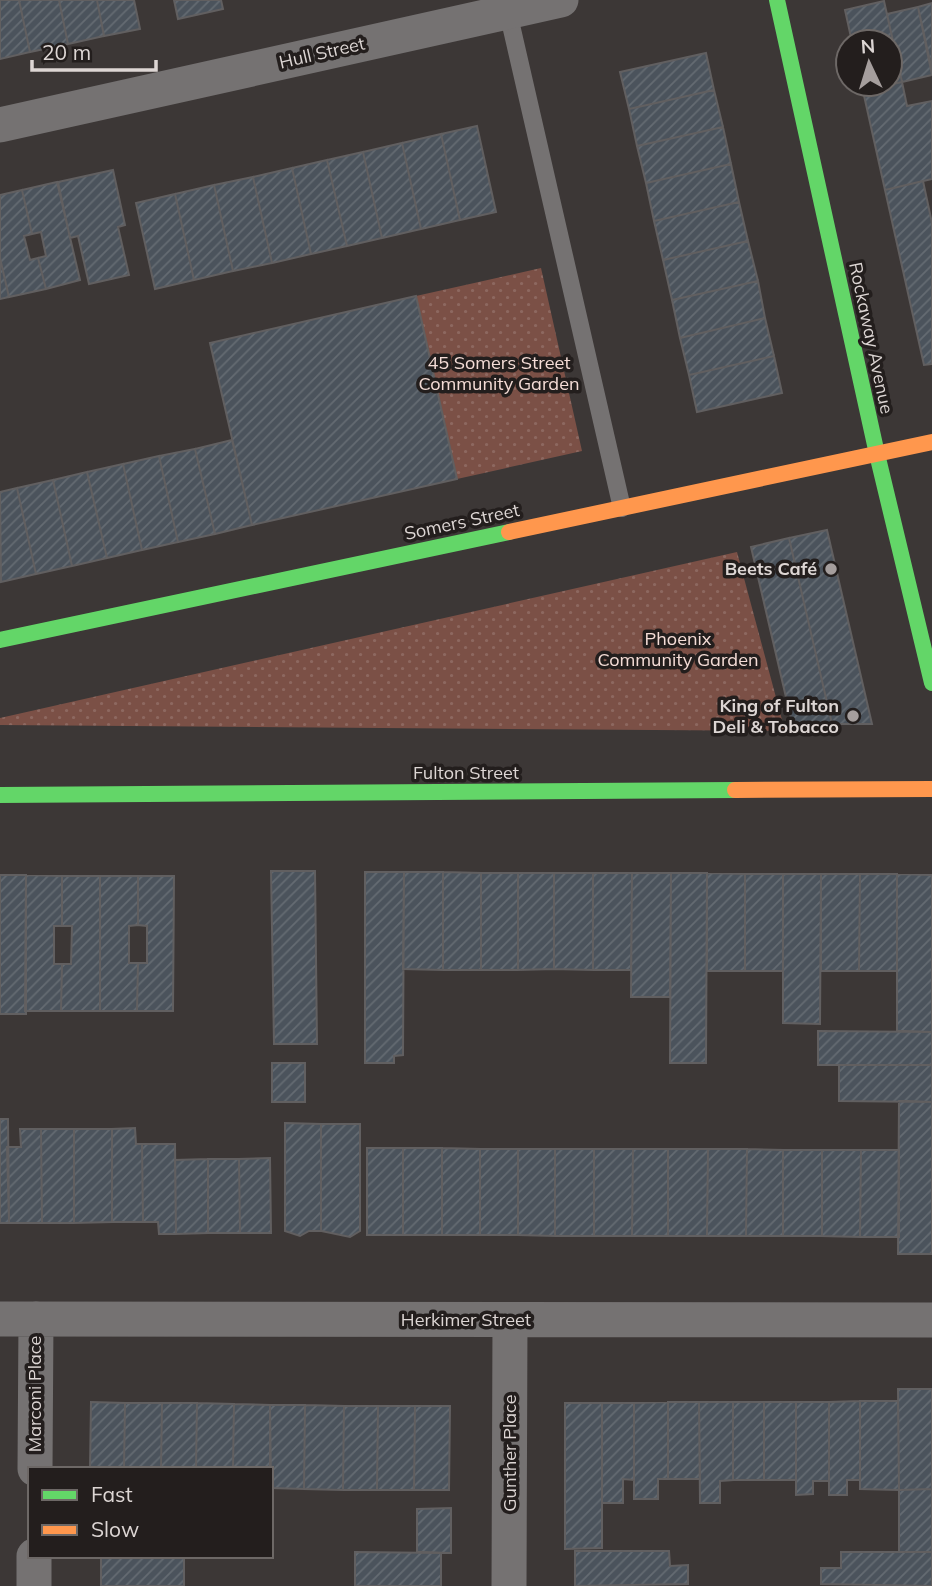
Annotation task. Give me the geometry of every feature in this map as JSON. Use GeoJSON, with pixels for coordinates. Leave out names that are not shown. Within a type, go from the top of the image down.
{"type":"FeatureCollection","features":[{"type":"Feature","properties":{"kind":"main road","name":"Rockaway Avenue"},"geometry":{"type":"LineString","coordinates":[[777,0],[877,454],[932,683]]}},
{"type":"Feature","properties":{"kind":"main road","name":"Somers Street"},"geometry":{"type":"LineString","coordinates":[[0,640],[932,442]]}},
{"type":"Feature","properties":{"kind":"main road","name":"Fulton Street"},"geometry":{"type":"LineString","coordinates":[[0,795],[932,789]]}},
{"type":"Feature","properties":{"kind":"street","name":"Hull Street"},"geometry":{"type":"LineString","coordinates":[[0,125],[561,0]]}},
{"type":"Feature","properties":{"kind":"street","name":"Herkimer Street"},"geometry":{"type":"LineString","coordinates":[[0,1319],[932,1320]]}},
{"type":"Feature","properties":{"kind":"street","name":"Marconi Place"},"geometry":{"type":"LineString","coordinates":[[35,1467],[36,1319]]}},
{"type":"Feature","properties":{"kind":"street","name":"Gunther Place"},"geometry":{"type":"LineString","coordinates":[[509,1586],[510,1321]]}},
{"type":"Feature","properties":{"kind":"street"},"geometry":{"type":"LineString","coordinates":[[34,1558],[34,1586]]}},
{"type":"Feature","properties":{"kind":"lane"},"geometry":{"type":"LineString","coordinates":[[508,12],[622,508]]}},
{"type":"Feature","properties":{"kind":"green space","name":"45 Somers Street Community Garden"},"geometry":{"type":"Polygon","coordinates":[[[541,268],[582,451],[457,479],[416,296],[541,268]]]}},
{"type":"Feature","properties":{"kind":"green space","name":"Phoenix Community Garden"},"geometry":{"type":"Polygon","coordinates":[[[737,552],[785,731],[0,725],[0,718],[737,552]]]}},
{"type":"Feature","properties":{"kind":"building"},"geometry":{"type":"Polygon","coordinates":[[[0,0],[19,0],[30,52],[0,59],[0,0]]]}},
{"type":"Feature","properties":{"kind":"building"},"geometry":{"type":"Polygon","coordinates":[[[19,0],[59,0],[68,44],[30,52],[19,0]]]}},
{"type":"Feature","properties":{"kind":"building"},"geometry":{"type":"Polygon","coordinates":[[[59,0],[97,0],[104,36],[68,44],[59,0]]]}},
{"type":"Feature","properties":{"kind":"building"},"geometry":{"type":"Polygon","coordinates":[[[97,0],[134,0],[140,29],[104,36],[97,0]]]}},
{"type":"Feature","properties":{"kind":"building"},"geometry":{"type":"Polygon","coordinates":[[[174,0],[221,0],[223,9],[178,19],[174,0]]]}},
{"type":"Feature","properties":{"kind":"building"},"geometry":{"type":"Polygon","coordinates":[[[884,1],[890,28],[849,28],[845,10],[884,1]]]}},
{"type":"Feature","properties":{"kind":"building"},"geometry":{"type":"Polygon","coordinates":[[[932,3],[932,70],[918,7],[932,3]]]}},
{"type":"Feature","properties":{"kind":"building"},"geometry":{"type":"Polygon","coordinates":[[[918,7],[932,75],[904,82],[904,28],[890,28],[887,14],[918,7]]]}},
{"type":"Feature","properties":{"kind":"building"},"geometry":{"type":"Polygon","coordinates":[[[706,53],[714,90],[629,109],[620,72],[706,53]]]}},
{"type":"Feature","properties":{"kind":"building"},"geometry":{"type":"Polygon","coordinates":[[[714,90],[723,127],[637,146],[629,109],[714,90]]]}},
{"type":"Feature","properties":{"kind":"building"},"geometry":{"type":"Polygon","coordinates":[[[904,92],[907,106],[932,101],[932,179],[885,190],[865,98],[904,98],[904,92]]]}},
{"type":"Feature","properties":{"kind":"building"},"geometry":{"type":"Polygon","coordinates":[[[477,126],[496,212],[460,220],[441,134],[477,126]]]}},
{"type":"Feature","properties":{"kind":"building"},"geometry":{"type":"Polygon","coordinates":[[[723,127],[731,164],[646,183],[637,146],[723,127]]]}},
{"type":"Feature","properties":{"kind":"building"},"geometry":{"type":"Polygon","coordinates":[[[441,134],[460,220],[421,229],[402,143],[441,134]]]}},
{"type":"Feature","properties":{"kind":"building"},"geometry":{"type":"Polygon","coordinates":[[[402,143],[421,229],[382,238],[363,152],[402,143]]]}},
{"type":"Feature","properties":{"kind":"building"},"geometry":{"type":"Polygon","coordinates":[[[363,152],[382,238],[347,246],[327,160],[363,152]]]}},
{"type":"Feature","properties":{"kind":"building"},"geometry":{"type":"Polygon","coordinates":[[[327,160],[347,246],[311,254],[292,168],[327,160]]]}},
{"type":"Feature","properties":{"kind":"building"},"geometry":{"type":"Polygon","coordinates":[[[731,164],[739,202],[654,221],[646,183],[731,164]]]}},
{"type":"Feature","properties":{"kind":"building"},"geometry":{"type":"Polygon","coordinates":[[[292,168],[311,254],[272,263],[253,177],[292,168]]]}},
{"type":"Feature","properties":{"kind":"building"},"geometry":{"type":"Polygon","coordinates":[[[113,170],[125,225],[118,227],[129,275],[89,284],[78,236],[70,238],[58,182],[113,170]]]}},
{"type":"Feature","properties":{"kind":"building"},"geometry":{"type":"Polygon","coordinates":[[[253,177],[272,263],[233,271],[214,185],[253,177]]]}},
{"type":"Feature","properties":{"kind":"building"},"geometry":{"type":"Polygon","coordinates":[[[923,181],[932,223],[932,364],[924,365],[885,190],[923,181]]]}},
{"type":"Feature","properties":{"kind":"building"},"geometry":{"type":"Polygon","coordinates":[[[57,182],[80,280],[46,289],[38,258],[46,256],[41,232],[32,234],[22,190],[57,182]]]}},
{"type":"Feature","properties":{"kind":"building"},"geometry":{"type":"Polygon","coordinates":[[[214,185],[233,271],[194,280],[175,194],[214,185]]]}},
{"type":"Feature","properties":{"kind":"building"},"geometry":{"type":"Polygon","coordinates":[[[22,190],[32,234],[24,236],[30,260],[38,258],[46,289],[9,297],[0,258],[0,195],[22,190]]]}},
{"type":"Feature","properties":{"kind":"building"},"geometry":{"type":"Polygon","coordinates":[[[175,194],[194,280],[155,289],[136,203],[175,194]]]}},
{"type":"Feature","properties":{"kind":"building"},"geometry":{"type":"Polygon","coordinates":[[[739,202],[748,241],[663,260],[654,221],[739,202]]]}},
{"type":"Feature","properties":{"kind":"building"},"geometry":{"type":"Polygon","coordinates":[[[748,241],[758,281],[672,300],[663,260],[748,241]]]}},
{"type":"Feature","properties":{"kind":"building"},"geometry":{"type":"Polygon","coordinates":[[[0,258],[9,297],[0,299],[0,258]]]}},
{"type":"Feature","properties":{"kind":"building"},"geometry":{"type":"Polygon","coordinates":[[[758,281],[765,318],[680,338],[672,300],[758,281]]]}},
{"type":"Feature","properties":{"kind":"building"},"geometry":{"type":"Polygon","coordinates":[[[416,296],[457,479],[252,525],[210,343],[416,296]]]}},
{"type":"Feature","properties":{"kind":"building"},"geometry":{"type":"Polygon","coordinates":[[[765,318],[774,356],[689,375],[680,338],[765,318]]]}},
{"type":"Feature","properties":{"kind":"building"},"geometry":{"type":"Polygon","coordinates":[[[774,356],[782,393],[697,412],[689,375],[774,356]]]}},
{"type":"Feature","properties":{"kind":"building"},"geometry":{"type":"Polygon","coordinates":[[[232,440],[252,525],[215,534],[195,449],[232,440]]]}},
{"type":"Feature","properties":{"kind":"building"},"geometry":{"type":"Polygon","coordinates":[[[195,449],[215,534],[178,542],[159,456],[195,449]]]}},
{"type":"Feature","properties":{"kind":"building"},"geometry":{"type":"Polygon","coordinates":[[[159,456],[178,542],[142,550],[123,464],[159,456]]]}},
{"type":"Feature","properties":{"kind":"building"},"geometry":{"type":"Polygon","coordinates":[[[123,464],[142,550],[107,558],[87,472],[123,464]]]}},
{"type":"Feature","properties":{"kind":"building"},"geometry":{"type":"Polygon","coordinates":[[[87,472],[107,558],[72,566],[53,480],[87,472]]]}},
{"type":"Feature","properties":{"kind":"building"},"geometry":{"type":"Polygon","coordinates":[[[53,480],[72,566],[36,574],[17,488],[53,480]]]}},
{"type":"Feature","properties":{"kind":"building"},"geometry":{"type":"Polygon","coordinates":[[[17,488],[36,574],[1,582],[0,492],[17,488]]]}},
{"type":"Feature","properties":{"kind":"building"},"geometry":{"type":"Polygon","coordinates":[[[827,530],[872,724],[832,724],[789,538],[827,530]]]}},
{"type":"Feature","properties":{"kind":"building"},"geometry":{"type":"Polygon","coordinates":[[[789,538],[832,724],[792,723],[751,547],[789,538]]]}},
{"type":"Feature","properties":{"kind":"building"},"geometry":{"type":"Polygon","coordinates":[[[271,871],[315,871],[317,1044],[274,1044],[271,871]]]}},
{"type":"Feature","properties":{"kind":"building"},"geometry":{"type":"Polygon","coordinates":[[[365,872],[404,872],[403,1055],[394,1056],[394,1063],[365,1063],[365,872]]]}},
{"type":"Feature","properties":{"kind":"building"},"geometry":{"type":"Polygon","coordinates":[[[404,872],[443,872],[443,970],[403,969],[404,872]]]}},
{"type":"Feature","properties":{"kind":"building"},"geometry":{"type":"Polygon","coordinates":[[[443,872],[481,873],[481,970],[443,970],[443,872]]]}},
{"type":"Feature","properties":{"kind":"building"},"geometry":{"type":"Polygon","coordinates":[[[481,873],[518,873],[518,970],[481,970],[481,873]]]}},
{"type":"Feature","properties":{"kind":"building"},"geometry":{"type":"Polygon","coordinates":[[[518,873],[554,873],[554,969],[518,970],[518,873]]]}},
{"type":"Feature","properties":{"kind":"building"},"geometry":{"type":"Polygon","coordinates":[[[554,873],[593,873],[593,970],[554,969],[554,873]]]}},
{"type":"Feature","properties":{"kind":"building"},"geometry":{"type":"Polygon","coordinates":[[[593,873],[632,873],[631,970],[593,970],[593,873]]]}},
{"type":"Feature","properties":{"kind":"building"},"geometry":{"type":"Polygon","coordinates":[[[632,873],[671,873],[670,997],[631,997],[632,873]]]}},
{"type":"Feature","properties":{"kind":"building"},"geometry":{"type":"Polygon","coordinates":[[[671,873],[707,873],[706,1063],[670,1063],[671,873]]]}},
{"type":"Feature","properties":{"kind":"building"},"geometry":{"type":"Polygon","coordinates":[[[707,873],[745,874],[745,971],[707,971],[707,873]]]}},
{"type":"Feature","properties":{"kind":"building"},"geometry":{"type":"Polygon","coordinates":[[[745,874],[783,874],[783,971],[745,971],[745,874]]]}},
{"type":"Feature","properties":{"kind":"building"},"geometry":{"type":"Polygon","coordinates":[[[783,874],[821,874],[820,1024],[783,1023],[783,874]]]}},
{"type":"Feature","properties":{"kind":"building"},"geometry":{"type":"Polygon","coordinates":[[[821,874],[860,874],[859,971],[821,971],[821,874]]]}},
{"type":"Feature","properties":{"kind":"building"},"geometry":{"type":"Polygon","coordinates":[[[860,874],[897,874],[897,971],[859,971],[860,874]]]}},
{"type":"Feature","properties":{"kind":"building"},"geometry":{"type":"Polygon","coordinates":[[[897,874],[932,875],[932,1032],[897,1031],[897,874]]]}},
{"type":"Feature","properties":{"kind":"building"},"geometry":{"type":"Polygon","coordinates":[[[0,875],[26,875],[26,1014],[0,1014],[0,875]]]}},
{"type":"Feature","properties":{"kind":"building"},"geometry":{"type":"Polygon","coordinates":[[[26,875],[62,876],[62,926],[54,926],[54,964],[62,964],[61,1011],[25,1011],[26,875]]]}},
{"type":"Feature","properties":{"kind":"building"},"geometry":{"type":"Polygon","coordinates":[[[62,876],[100,876],[100,1011],[61,1011],[62,964],[71,964],[72,926],[62,926],[62,876]]]}},
{"type":"Feature","properties":{"kind":"building"},"geometry":{"type":"Polygon","coordinates":[[[100,876],[138,876],[138,925],[129,926],[129,963],[138,963],[137,1011],[100,1011],[100,876]]]}},
{"type":"Feature","properties":{"kind":"building"},"geometry":{"type":"Polygon","coordinates":[[[138,876],[174,876],[173,1011],[137,1011],[138,963],[147,963],[147,926],[138,925],[138,876]]]}},
{"type":"Feature","properties":{"kind":"building"},"geometry":{"type":"Polygon","coordinates":[[[818,1031],[932,1032],[932,1065],[818,1065],[818,1031]]]}},
{"type":"Feature","properties":{"kind":"building"},"geometry":{"type":"Polygon","coordinates":[[[272,1063],[305,1063],[305,1102],[272,1102],[272,1063]]]}},
{"type":"Feature","properties":{"kind":"building"},"geometry":{"type":"Polygon","coordinates":[[[839,1065],[932,1065],[932,1102],[839,1101],[839,1065]]]}},
{"type":"Feature","properties":{"kind":"building"},"geometry":{"type":"Polygon","coordinates":[[[899,1101],[932,1102],[932,1254],[898,1254],[899,1101]]]}},
{"type":"Feature","properties":{"kind":"building"},"geometry":{"type":"Polygon","coordinates":[[[0,1119],[8,1119],[9,1223],[0,1223],[0,1119]]]}},
{"type":"Feature","properties":{"kind":"building"},"geometry":{"type":"Polygon","coordinates":[[[285,1123],[321,1124],[321,1231],[309,1231],[300,1236],[285,1231],[285,1123]]]}},
{"type":"Feature","properties":{"kind":"building"},"geometry":{"type":"Polygon","coordinates":[[[321,1124],[360,1124],[360,1231],[350,1237],[321,1231],[321,1124]]]}},
{"type":"Feature","properties":{"kind":"building"},"geometry":{"type":"Polygon","coordinates":[[[135,1128],[136,1144],[142,1144],[143,1222],[112,1222],[112,1129],[135,1128]]]}},
{"type":"Feature","properties":{"kind":"building"},"geometry":{"type":"Polygon","coordinates":[[[20,1129],[41,1129],[42,1223],[9,1223],[7,1147],[21,1147],[20,1129]]]}},
{"type":"Feature","properties":{"kind":"building"},"geometry":{"type":"Polygon","coordinates":[[[41,1129],[74,1129],[74,1223],[42,1223],[41,1129]]]}},
{"type":"Feature","properties":{"kind":"building"},"geometry":{"type":"Polygon","coordinates":[[[74,1129],[112,1129],[112,1222],[74,1223],[74,1129]]]}},
{"type":"Feature","properties":{"kind":"building"},"geometry":{"type":"Polygon","coordinates":[[[142,1144],[175,1144],[176,1234],[159,1234],[158,1222],[143,1222],[142,1144]]]}},
{"type":"Feature","properties":{"kind":"building"},"geometry":{"type":"Polygon","coordinates":[[[367,1148],[403,1148],[403,1235],[367,1235],[367,1148]]]}},
{"type":"Feature","properties":{"kind":"building"},"geometry":{"type":"Polygon","coordinates":[[[403,1148],[442,1148],[442,1235],[403,1235],[403,1148]]]}},
{"type":"Feature","properties":{"kind":"building"},"geometry":{"type":"Polygon","coordinates":[[[442,1148],[480,1149],[480,1235],[442,1235],[442,1148]]]}},
{"type":"Feature","properties":{"kind":"building"},"geometry":{"type":"Polygon","coordinates":[[[480,1149],[518,1149],[518,1235],[480,1235],[480,1149]]]}},
{"type":"Feature","properties":{"kind":"building"},"geometry":{"type":"Polygon","coordinates":[[[518,1149],[555,1149],[555,1236],[518,1235],[518,1149]]]}},
{"type":"Feature","properties":{"kind":"building"},"geometry":{"type":"Polygon","coordinates":[[[555,1149],[594,1149],[594,1236],[555,1236],[555,1149]]]}},
{"type":"Feature","properties":{"kind":"building"},"geometry":{"type":"Polygon","coordinates":[[[594,1149],[633,1149],[632,1236],[594,1236],[594,1149]]]}},
{"type":"Feature","properties":{"kind":"building"},"geometry":{"type":"Polygon","coordinates":[[[633,1149],[668,1149],[668,1236],[632,1236],[633,1149]]]}},
{"type":"Feature","properties":{"kind":"building"},"geometry":{"type":"Polygon","coordinates":[[[668,1149],[708,1149],[707,1236],[668,1236],[668,1149]]]}},
{"type":"Feature","properties":{"kind":"building"},"geometry":{"type":"Polygon","coordinates":[[[708,1149],[747,1149],[746,1236],[707,1236],[708,1149]]]}},
{"type":"Feature","properties":{"kind":"building"},"geometry":{"type":"Polygon","coordinates":[[[747,1149],[783,1150],[783,1236],[746,1236],[747,1149]]]}},
{"type":"Feature","properties":{"kind":"building"},"geometry":{"type":"Polygon","coordinates":[[[783,1150],[822,1150],[822,1236],[783,1236],[783,1150]]]}},
{"type":"Feature","properties":{"kind":"building"},"geometry":{"type":"Polygon","coordinates":[[[822,1150],[861,1150],[860,1237],[822,1236],[822,1150]]]}},
{"type":"Feature","properties":{"kind":"building"},"geometry":{"type":"Polygon","coordinates":[[[861,1150],[899,1150],[899,1237],[860,1237],[861,1150]]]}},
{"type":"Feature","properties":{"kind":"building"},"geometry":{"type":"Polygon","coordinates":[[[270,1158],[271,1233],[240,1233],[239,1159],[270,1158]]]}},
{"type":"Feature","properties":{"kind":"building"},"geometry":{"type":"Polygon","coordinates":[[[208,1159],[208,1233],[176,1234],[175,1160],[208,1159]]]}},
{"type":"Feature","properties":{"kind":"building"},"geometry":{"type":"Polygon","coordinates":[[[208,1159],[239,1159],[240,1233],[208,1233],[208,1159]]]}},
{"type":"Feature","properties":{"kind":"building"},"geometry":{"type":"Polygon","coordinates":[[[898,1389],[932,1389],[932,1489],[899,1490],[898,1389]]]}},
{"type":"Feature","properties":{"kind":"building"},"geometry":{"type":"Polygon","coordinates":[[[860,1401],[860,1480],[847,1480],[847,1495],[829,1495],[829,1402],[860,1401]]]}},
{"type":"Feature","properties":{"kind":"building"},"geometry":{"type":"Polygon","coordinates":[[[860,1401],[898,1401],[899,1490],[860,1489],[860,1401]]]}},
{"type":"Feature","properties":{"kind":"building"},"geometry":{"type":"Polygon","coordinates":[[[91,1402],[125,1403],[124,1467],[90,1467],[91,1402]]]}},
{"type":"Feature","properties":{"kind":"building"},"geometry":{"type":"Polygon","coordinates":[[[668,1402],[668,1479],[658,1479],[658,1499],[634,1499],[634,1403],[668,1402]]]}},
{"type":"Feature","properties":{"kind":"building"},"geometry":{"type":"Polygon","coordinates":[[[668,1402],[699,1402],[700,1479],[668,1479],[668,1402]]]}},
{"type":"Feature","properties":{"kind":"building"},"geometry":{"type":"Polygon","coordinates":[[[699,1402],[733,1402],[733,1480],[720,1481],[720,1503],[700,1503],[699,1402]]]}},
{"type":"Feature","properties":{"kind":"building"},"geometry":{"type":"Polygon","coordinates":[[[733,1402],[764,1402],[764,1480],[733,1480],[733,1402]]]}},
{"type":"Feature","properties":{"kind":"building"},"geometry":{"type":"Polygon","coordinates":[[[764,1402],[796,1402],[796,1480],[764,1480],[764,1402]]]}},
{"type":"Feature","properties":{"kind":"building"},"geometry":{"type":"Polygon","coordinates":[[[796,1402],[829,1402],[829,1481],[813,1481],[813,1494],[796,1495],[796,1402]]]}},
{"type":"Feature","properties":{"kind":"building"},"geometry":{"type":"Polygon","coordinates":[[[125,1403],[162,1403],[161,1467],[124,1467],[125,1403]]]}},
{"type":"Feature","properties":{"kind":"building"},"geometry":{"type":"Polygon","coordinates":[[[162,1403],[197,1403],[196,1467],[161,1467],[162,1403]]]}},
{"type":"Feature","properties":{"kind":"building"},"geometry":{"type":"Polygon","coordinates":[[[197,1403],[234,1404],[233,1467],[196,1467],[197,1403]]]}},
{"type":"Feature","properties":{"kind":"building"},"geometry":{"type":"Polygon","coordinates":[[[565,1403],[602,1403],[602,1548],[565,1549],[565,1403]]]}},
{"type":"Feature","properties":{"kind":"building"},"geometry":{"type":"Polygon","coordinates":[[[602,1403],[634,1403],[634,1480],[623,1479],[623,1503],[602,1503],[602,1403]]]}},
{"type":"Feature","properties":{"kind":"building"},"geometry":{"type":"Polygon","coordinates":[[[234,1404],[270,1405],[270,1467],[233,1467],[234,1404]]]}},
{"type":"Feature","properties":{"kind":"building"},"geometry":{"type":"Polygon","coordinates":[[[270,1405],[305,1405],[304,1489],[273,1488],[273,1467],[271,1467],[270,1405]]]}},
{"type":"Feature","properties":{"kind":"building"},"geometry":{"type":"Polygon","coordinates":[[[305,1405],[344,1406],[343,1490],[304,1489],[305,1405]]]}},
{"type":"Feature","properties":{"kind":"building"},"geometry":{"type":"Polygon","coordinates":[[[344,1406],[378,1406],[377,1490],[343,1490],[344,1406]]]}},
{"type":"Feature","properties":{"kind":"building"},"geometry":{"type":"Polygon","coordinates":[[[378,1406],[415,1406],[414,1490],[377,1490],[378,1406]]]}},
{"type":"Feature","properties":{"kind":"building"},"geometry":{"type":"Polygon","coordinates":[[[415,1406],[450,1406],[449,1490],[414,1490],[415,1406]]]}},
{"type":"Feature","properties":{"kind":"building"},"geometry":{"type":"Polygon","coordinates":[[[932,1489],[932,1552],[899,1552],[899,1490],[932,1489]]]}},
{"type":"Feature","properties":{"kind":"building"},"geometry":{"type":"Polygon","coordinates":[[[451,1508],[451,1553],[417,1552],[417,1509],[451,1508]]]}},
{"type":"Feature","properties":{"kind":"building"},"geometry":{"type":"Polygon","coordinates":[[[575,1551],[669,1551],[670,1566],[688,1565],[688,1584],[575,1586],[575,1551]]]}},
{"type":"Feature","properties":{"kind":"building"},"geometry":{"type":"Polygon","coordinates":[[[355,1552],[441,1553],[441,1586],[355,1586],[355,1552]]]}},
{"type":"Feature","properties":{"kind":"building"},"geometry":{"type":"Polygon","coordinates":[[[841,1552],[932,1552],[932,1586],[821,1584],[821,1568],[841,1568],[841,1552]]]}},
{"type":"Feature","properties":{"kind":"building"},"geometry":{"type":"Polygon","coordinates":[[[101,1558],[184,1558],[184,1586],[101,1586],[101,1558]]]}},
{"type":"Feature","properties":{"kind":"traffic: fast"},"geometry":{"type":"LineString","coordinates":[[777,0],[877,454],[932,683]]}},
{"type":"Feature","properties":{"kind":"traffic: fast"},"geometry":{"type":"LineString","coordinates":[[0,640],[509,532]]}},
{"type":"Feature","properties":{"kind":"traffic: fast"},"geometry":{"type":"LineString","coordinates":[[0,795],[735,790]]}},
{"type":"Feature","properties":{"kind":"traffic: slow"},"geometry":{"type":"LineString","coordinates":[[509,532],[932,442]]}},
{"type":"Feature","properties":{"kind":"traffic: slow"},"geometry":{"type":"LineString","coordinates":[[735,790],[932,789]]}},
{"type":"Feature","properties":{"kind":"place","name":"Beets Café"},"geometry":{"type":"Point","coordinates":[831,569]}},
{"type":"Feature","properties":{"kind":"place","name":"King of Fulton Deli & Tobacco"},"geometry":{"type":"Point","coordinates":[853,716]}}]}
